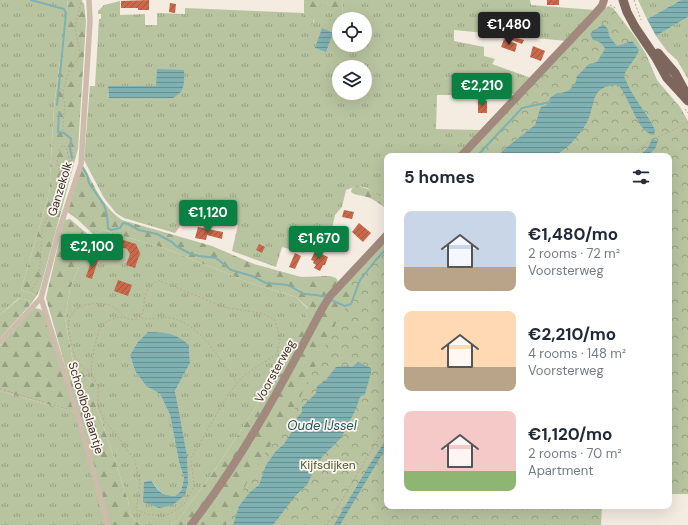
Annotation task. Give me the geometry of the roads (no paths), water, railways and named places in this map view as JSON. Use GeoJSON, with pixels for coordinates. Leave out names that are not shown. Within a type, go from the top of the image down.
{"type":"FeatureCollection","features":[{"type":"Feature","properties":{"kind":"main road"},"geometry":{"type":"LineString","coordinates":[[623,0],[627,12],[675,73],[686,102]]}},
{"type":"Feature","properties":{"kind":"main road"},"geometry":{"type":"LineString","coordinates":[[628,0],[633,15],[642,31]]}},
{"type":"Feature","properties":{"kind":"street","name":"Ganzekolk"},"geometry":{"type":"LineString","coordinates":[[0,342],[41,298],[59,230],[80,164],[91,16],[89,0]]}},
{"type":"Feature","properties":{"kind":"street"},"geometry":{"type":"LineString","coordinates":[[464,153],[519,96],[604,2]]}},
{"type":"Feature","properties":{"kind":"street","name":"Voorsterweg"},"geometry":{"type":"LineString","coordinates":[[191,525],[226,476],[262,420],[330,296],[384,238]]}},
{"type":"Feature","properties":{"kind":"street","name":"Schoolboslaantje"},"geometry":{"type":"LineString","coordinates":[[41,298],[77,412],[108,525]]}},
{"type":"Feature","properties":{"kind":"water"},"geometry":{"type":"Polygon","coordinates":[[[681,0],[688,0],[688,17],[656,36],[647,19],[681,0]]]}},
{"type":"Feature","properties":{"kind":"water"},"geometry":{"type":"Polygon","coordinates":[[[603,24],[608,29],[609,36],[617,46],[632,41],[639,50],[624,76],[655,130],[654,135],[648,133],[638,122],[618,85],[609,86],[598,92],[585,125],[573,142],[562,151],[559,153],[501,153],[535,125],[541,107],[547,105],[550,98],[557,93],[570,90],[576,82],[576,77],[589,64],[597,62],[605,49],[600,43],[593,40],[590,34],[603,24]]]}},
{"type":"Feature","properties":{"kind":"water"},"geometry":{"type":"Polygon","coordinates":[[[322,28],[332,33],[326,52],[315,48],[322,28]]]}},
{"type":"Feature","properties":{"kind":"water"},"geometry":{"type":"Polygon","coordinates":[[[157,69],[184,70],[182,89],[173,98],[109,98],[108,86],[156,86],[157,69]]]}},
{"type":"Feature","properties":{"kind":"water"},"geometry":{"type":"Polygon","coordinates":[[[653,139],[658,141],[655,149],[650,153],[642,153],[648,148],[653,139]]]}},
{"type":"Feature","properties":{"kind":"water"},"geometry":{"type":"Polygon","coordinates":[[[148,332],[174,335],[189,345],[190,363],[175,391],[187,456],[188,484],[185,495],[173,505],[159,508],[143,502],[144,482],[151,480],[160,492],[166,495],[175,496],[181,491],[184,478],[179,462],[170,415],[160,394],[146,386],[135,371],[130,355],[137,343],[148,332]]]}},
{"type":"Feature","properties":{"kind":"water","name":"Oude IJssel"},"geometry":{"type":"Polygon","coordinates":[[[358,362],[371,368],[365,394],[360,397],[356,409],[341,438],[322,457],[307,485],[296,495],[273,525],[233,525],[239,506],[250,492],[259,485],[266,465],[276,451],[284,444],[293,430],[295,420],[302,412],[302,407],[316,393],[317,386],[325,381],[336,367],[352,367],[358,362]]]}},
{"type":"Feature","properties":{"kind":"water"},"geometry":{"type":"Polygon","coordinates":[[[384,443],[384,451],[340,525],[334,525],[384,443]]]}},
{"type":"Feature","properties":{"kind":"waterway"},"geometry":{"type":"LineString","coordinates":[[31,0],[64,9],[66,13],[57,105]]}},
{"type":"Feature","properties":{"kind":"waterway"},"geometry":{"type":"LineString","coordinates":[[480,153],[522,108],[550,102]]}},
{"type":"Feature","properties":{"kind":"waterway"},"geometry":{"type":"LineString","coordinates":[[59,112],[58,132],[64,133],[71,139],[70,149],[72,158]]}},
{"type":"Feature","properties":{"kind":"waterway"},"geometry":{"type":"LineString","coordinates":[[83,168],[89,183],[104,205],[107,215],[108,228],[111,230],[120,228],[123,223],[128,224],[139,230],[157,234],[189,253],[216,258],[231,270],[252,276],[266,283],[288,285],[304,294],[326,297]]}},
{"type":"Feature","properties":{"kind":"waterway"},"geometry":{"type":"LineString","coordinates":[[331,300],[345,306],[351,304],[360,280],[384,251]]}},
{"type":"Feature","properties":{"kind":"park label","name":"Kijfsdijken"},"geometry":{"type":"Point","coordinates":[328,465]}}]}
